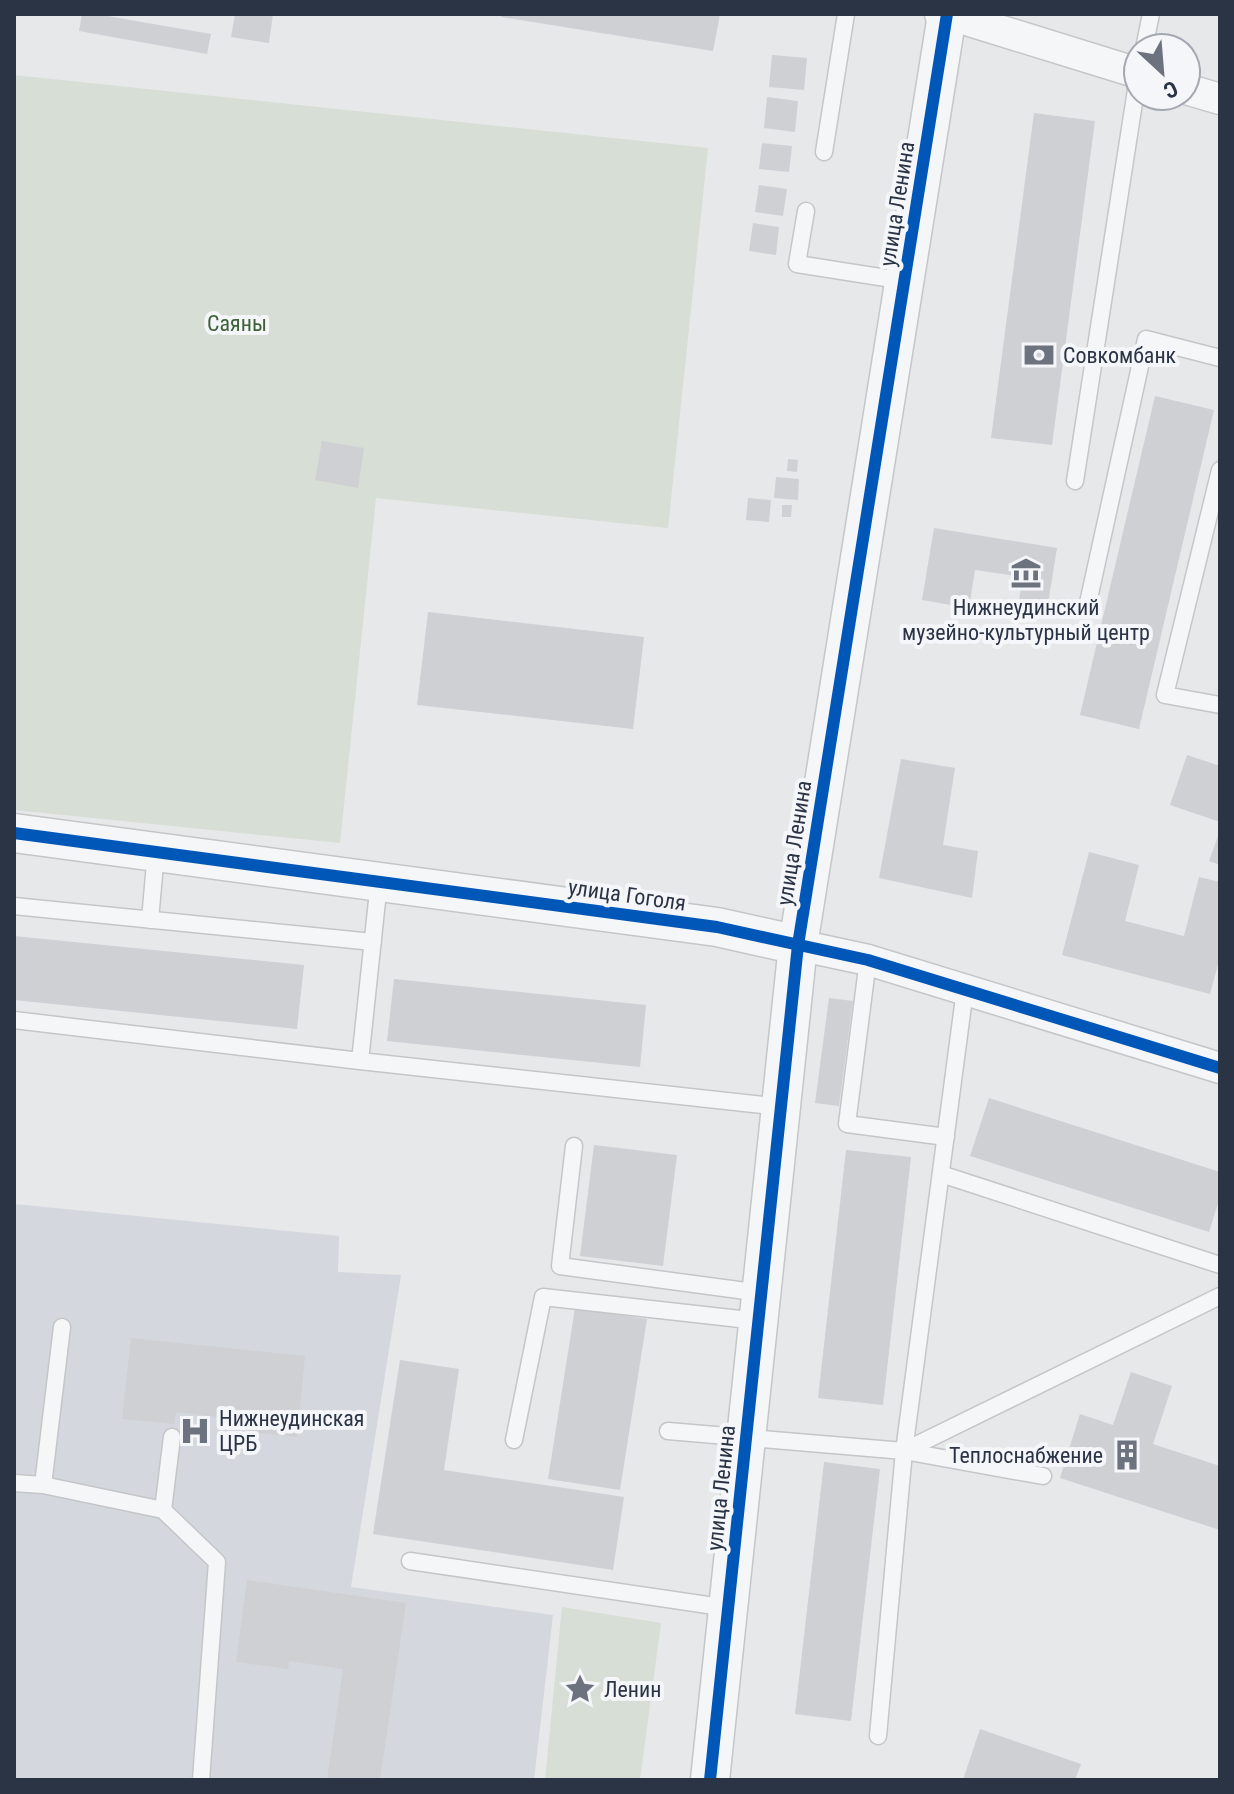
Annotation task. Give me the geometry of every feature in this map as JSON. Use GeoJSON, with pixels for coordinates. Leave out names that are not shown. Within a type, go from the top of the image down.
{"type":"FeatureCollection","features":[{"type":"Feature","properties":{"kind":"street"},"geometry":{"type":"LineString","coordinates":[[946,14],[1122,70]]}},
{"type":"Feature","properties":{"kind":"street","name":"улица Ленина"},"geometry":{"type":"LineString","coordinates":[[710,1780],[798,945],[946,14]]}},
{"type":"Feature","properties":{"kind":"street","name":"улица Гоголя"},"geometry":{"type":"LineString","coordinates":[[14,833],[717,927],[868,960],[1220,1068]]}},
{"type":"Feature","properties":{"kind":"lane"},"geometry":{"type":"LineString","coordinates":[[824,152],[846,14]]}},
{"type":"Feature","properties":{"kind":"lane"},"geometry":{"type":"LineString","coordinates":[[1075,481],[1132,112]]}},
{"type":"Feature","properties":{"kind":"lane"},"geometry":{"type":"LineString","coordinates":[[806,211],[797,264],[905,281]]}},
{"type":"Feature","properties":{"kind":"lane"},"geometry":{"type":"LineString","coordinates":[[1088,603],[1146,339],[1220,358]]}},
{"type":"Feature","properties":{"kind":"lane"},"geometry":{"type":"LineString","coordinates":[[1220,470],[1165,695],[1220,705]]}},
{"type":"Feature","properties":{"kind":"lane"},"geometry":{"type":"LineString","coordinates":[[150,920],[156,852]]}},
{"type":"Feature","properties":{"kind":"lane"},"geometry":{"type":"LineString","coordinates":[[360,1061],[379,882]]}},
{"type":"Feature","properties":{"kind":"lane"},"geometry":{"type":"LineString","coordinates":[[14,906],[373,942]]}},
{"type":"Feature","properties":{"kind":"lane"},"geometry":{"type":"LineString","coordinates":[[868,960],[847,1124],[946,1137]]}},
{"type":"Feature","properties":{"kind":"lane"},"geometry":{"type":"LineString","coordinates":[[878,1736],[904,1451],[965,990]]}},
{"type":"Feature","properties":{"kind":"lane"},"geometry":{"type":"LineString","coordinates":[[14,1020],[781,1107]]}},
{"type":"Feature","properties":{"kind":"lane"},"geometry":{"type":"LineString","coordinates":[[574,1146],[560,1266],[760,1307]]}},
{"type":"Feature","properties":{"kind":"lane"},"geometry":{"type":"LineString","coordinates":[[941,1174],[1220,1265]]}},
{"type":"Feature","properties":{"kind":"lane"},"geometry":{"type":"LineString","coordinates":[[904,1451],[1220,1296]]}},
{"type":"Feature","properties":{"kind":"lane"},"geometry":{"type":"LineString","coordinates":[[514,1440],[543,1297],[760,1307]]}},
{"type":"Feature","properties":{"kind":"lane"},"geometry":{"type":"LineString","coordinates":[[43,1485],[62,1327]]}},
{"type":"Feature","properties":{"kind":"lane"},"geometry":{"type":"LineString","coordinates":[[668,1431],[904,1451],[1043,1476]]}},
{"type":"Feature","properties":{"kind":"lane"},"geometry":{"type":"LineString","coordinates":[[163,1510],[172,1437]]}},
{"type":"Feature","properties":{"kind":"lane"},"geometry":{"type":"LineString","coordinates":[[14,1483],[43,1485],[163,1510],[217,1562],[201,1780]]}},
{"type":"Feature","properties":{"kind":"lane"},"geometry":{"type":"LineString","coordinates":[[410,1561],[728,1608]]}},
{"type":"Feature","properties":{"kind":"shaded area","name":"Нижнеудинская ЦРБ"},"geometry":{"type":"Polygon","coordinates":[[[14,1204],[339,1236],[338,1272],[401,1275],[351,1587],[553,1615],[534,1780],[14,1780],[14,1204]]]}},
{"type":"Feature","properties":{"kind":"green space","name":"Саяны"},"geometry":{"type":"Polygon","coordinates":[[[14,75],[708,148],[668,528],[376,498],[340,843],[14,810],[14,75]]]}},
{"type":"Feature","properties":{"kind":"green space"},"geometry":{"type":"Polygon","coordinates":[[[562,1607],[661,1623],[640,1780],[545,1780],[562,1607]]]}},
{"type":"Feature","properties":{"kind":"building"},"geometry":{"type":"Polygon","coordinates":[[[82,14],[211,34],[207,54],[79,31],[82,14]]]}},
{"type":"Feature","properties":{"kind":"building"},"geometry":{"type":"Polygon","coordinates":[[[235,14],[273,14],[269,43],[231,37],[235,14]]]}},
{"type":"Feature","properties":{"kind":"building"},"geometry":{"type":"Polygon","coordinates":[[[501,14],[720,14],[713,51],[501,17],[501,14]]]}},
{"type":"Feature","properties":{"kind":"building"},"geometry":{"type":"Polygon","coordinates":[[[772,55],[807,58],[804,90],[769,87],[772,55]]]}},
{"type":"Feature","properties":{"kind":"building"},"geometry":{"type":"Polygon","coordinates":[[[767,97],[798,101],[795,132],[764,128],[767,97]]]}},
{"type":"Feature","properties":{"kind":"building"},"geometry":{"type":"Polygon","coordinates":[[[1034,113],[1095,121],[1052,445],[991,438],[1034,113]]]}},
{"type":"Feature","properties":{"kind":"building"},"geometry":{"type":"Polygon","coordinates":[[[762,143],[792,146],[789,172],[759,169],[762,143]]]}},
{"type":"Feature","properties":{"kind":"building"},"geometry":{"type":"Polygon","coordinates":[[[759,185],[787,189],[783,216],[755,212],[759,185]]]}},
{"type":"Feature","properties":{"kind":"building"},"geometry":{"type":"Polygon","coordinates":[[[753,223],[779,227],[776,255],[749,251],[753,223]]]}},
{"type":"Feature","properties":{"kind":"building"},"geometry":{"type":"Polygon","coordinates":[[[1155,396],[1214,410],[1139,729],[1080,715],[1155,396]]]}},
{"type":"Feature","properties":{"kind":"building"},"geometry":{"type":"Polygon","coordinates":[[[322,441],[364,448],[358,488],[315,480],[322,441]]]}},
{"type":"Feature","properties":{"kind":"building"},"geometry":{"type":"Polygon","coordinates":[[[788,459],[798,460],[797,472],[787,471],[788,459]]]}},
{"type":"Feature","properties":{"kind":"building"},"geometry":{"type":"Polygon","coordinates":[[[776,477],[799,479],[798,500],[774,498],[776,477]]]}},
{"type":"Feature","properties":{"kind":"building"},"geometry":{"type":"Polygon","coordinates":[[[748,498],[771,500],[769,522],[746,520],[748,498]]]}},
{"type":"Feature","properties":{"kind":"building"},"geometry":{"type":"Polygon","coordinates":[[[782,505],[792,505],[791,517],[782,517],[782,505]]]}},
{"type":"Feature","properties":{"kind":"building","name":"Нижнеудинский музейно-культурный центр"},"geometry":{"type":"Polygon","coordinates":[[[934,528],[1057,548],[1046,616],[1017,611],[1023,577],[975,570],[969,608],[922,600],[934,528]]]}},
{"type":"Feature","properties":{"kind":"building"},"geometry":{"type":"Polygon","coordinates":[[[428,612],[644,637],[633,729],[417,705],[428,612]]]}},
{"type":"Feature","properties":{"kind":"building"},"geometry":{"type":"Polygon","coordinates":[[[1187,755],[1220,766],[1220,822],[1170,805],[1187,755]]]}},
{"type":"Feature","properties":{"kind":"building"},"geometry":{"type":"Polygon","coordinates":[[[901,759],[955,768],[943,845],[978,851],[972,898],[879,878],[901,759]]]}},
{"type":"Feature","properties":{"kind":"building"},"geometry":{"type":"Polygon","coordinates":[[[1220,831],[1220,865],[1209,861],[1220,831]]]}},
{"type":"Feature","properties":{"kind":"building"},"geometry":{"type":"Polygon","coordinates":[[[1089,852],[1139,865],[1125,921],[1184,936],[1199,877],[1220,882],[1220,957],[1210,994],[1062,955],[1089,852]]]}},
{"type":"Feature","properties":{"kind":"building"},"geometry":{"type":"Polygon","coordinates":[[[14,936],[304,965],[297,1029],[14,1000],[14,936]]]}},
{"type":"Feature","properties":{"kind":"building"},"geometry":{"type":"Polygon","coordinates":[[[394,979],[646,1005],[640,1067],[387,1041],[394,979]]]}},
{"type":"Feature","properties":{"kind":"building"},"geometry":{"type":"Polygon","coordinates":[[[829,998],[853,1001],[839,1106],[815,1103],[829,998]]]}},
{"type":"Feature","properties":{"kind":"building"},"geometry":{"type":"Polygon","coordinates":[[[989,1098],[1220,1172],[1220,1197],[1209,1232],[970,1156],[989,1098]]]}},
{"type":"Feature","properties":{"kind":"building"},"geometry":{"type":"Polygon","coordinates":[[[594,1145],[677,1155],[663,1266],[580,1256],[594,1145]]]}},
{"type":"Feature","properties":{"kind":"building"},"geometry":{"type":"Polygon","coordinates":[[[846,1150],[911,1157],[883,1405],[818,1398],[846,1150]]]}},
{"type":"Feature","properties":{"kind":"building"},"geometry":{"type":"Polygon","coordinates":[[[575,1308],[647,1319],[620,1490],[548,1479],[575,1308]]]}},
{"type":"Feature","properties":{"kind":"building"},"geometry":{"type":"Polygon","coordinates":[[[131,1338],[305,1356],[297,1437],[249,1432],[250,1421],[176,1412],[174,1424],[122,1419],[131,1338]]]}},
{"type":"Feature","properties":{"kind":"building"},"geometry":{"type":"Polygon","coordinates":[[[400,1360],[459,1369],[444,1470],[624,1497],[613,1570],[373,1534],[400,1360]]]}},
{"type":"Feature","properties":{"kind":"building","name":"Теплоснабжение"},"geometry":{"type":"Polygon","coordinates":[[[1131,1372],[1172,1386],[1153,1444],[1220,1466],[1220,1530],[1060,1478],[1080,1414],[1113,1425],[1131,1372]]]}},
{"type":"Feature","properties":{"kind":"building"},"geometry":{"type":"Polygon","coordinates":[[[824,1462],[880,1469],[851,1721],[795,1714],[824,1462]]]}},
{"type":"Feature","properties":{"kind":"building"},"geometry":{"type":"Polygon","coordinates":[[[247,1580],[406,1603],[380,1780],[327,1780],[343,1669],[289,1661],[288,1669],[236,1662],[247,1580]]]}},
{"type":"Feature","properties":{"kind":"building"},"geometry":{"type":"Polygon","coordinates":[[[980,1729],[1081,1764],[1075,1780],[963,1780],[980,1729]]]}},
{"type":"Feature","properties":{"kind":"cycle path"},"geometry":{"type":"LineString","coordinates":[[710,1780],[798,945],[947,14]]}},
{"type":"Feature","properties":{"kind":"cycle path"},"geometry":{"type":"LineString","coordinates":[[14,833],[717,927],[868,960],[1220,1068]]}},
{"type":"Feature","properties":{"kind":"place","name":"Совкомбанк"},"geometry":{"type":"Point","coordinates":[1039,355]}},
{"type":"Feature","properties":{"kind":"place","name":"Нижнеудинский музейно-культурный центр"},"geometry":{"type":"Point","coordinates":[1026,573]}},
{"type":"Feature","properties":{"kind":"place","name":"Нижнеудинская ЦРБ"},"geometry":{"type":"Point","coordinates":[195,1431]}},
{"type":"Feature","properties":{"kind":"place","name":"Теплоснабжение"},"geometry":{"type":"Point","coordinates":[1127,1455]}},
{"type":"Feature","properties":{"kind":"place","name":"Ленин"},"geometry":{"type":"Point","coordinates":[580,1689]}}]}
